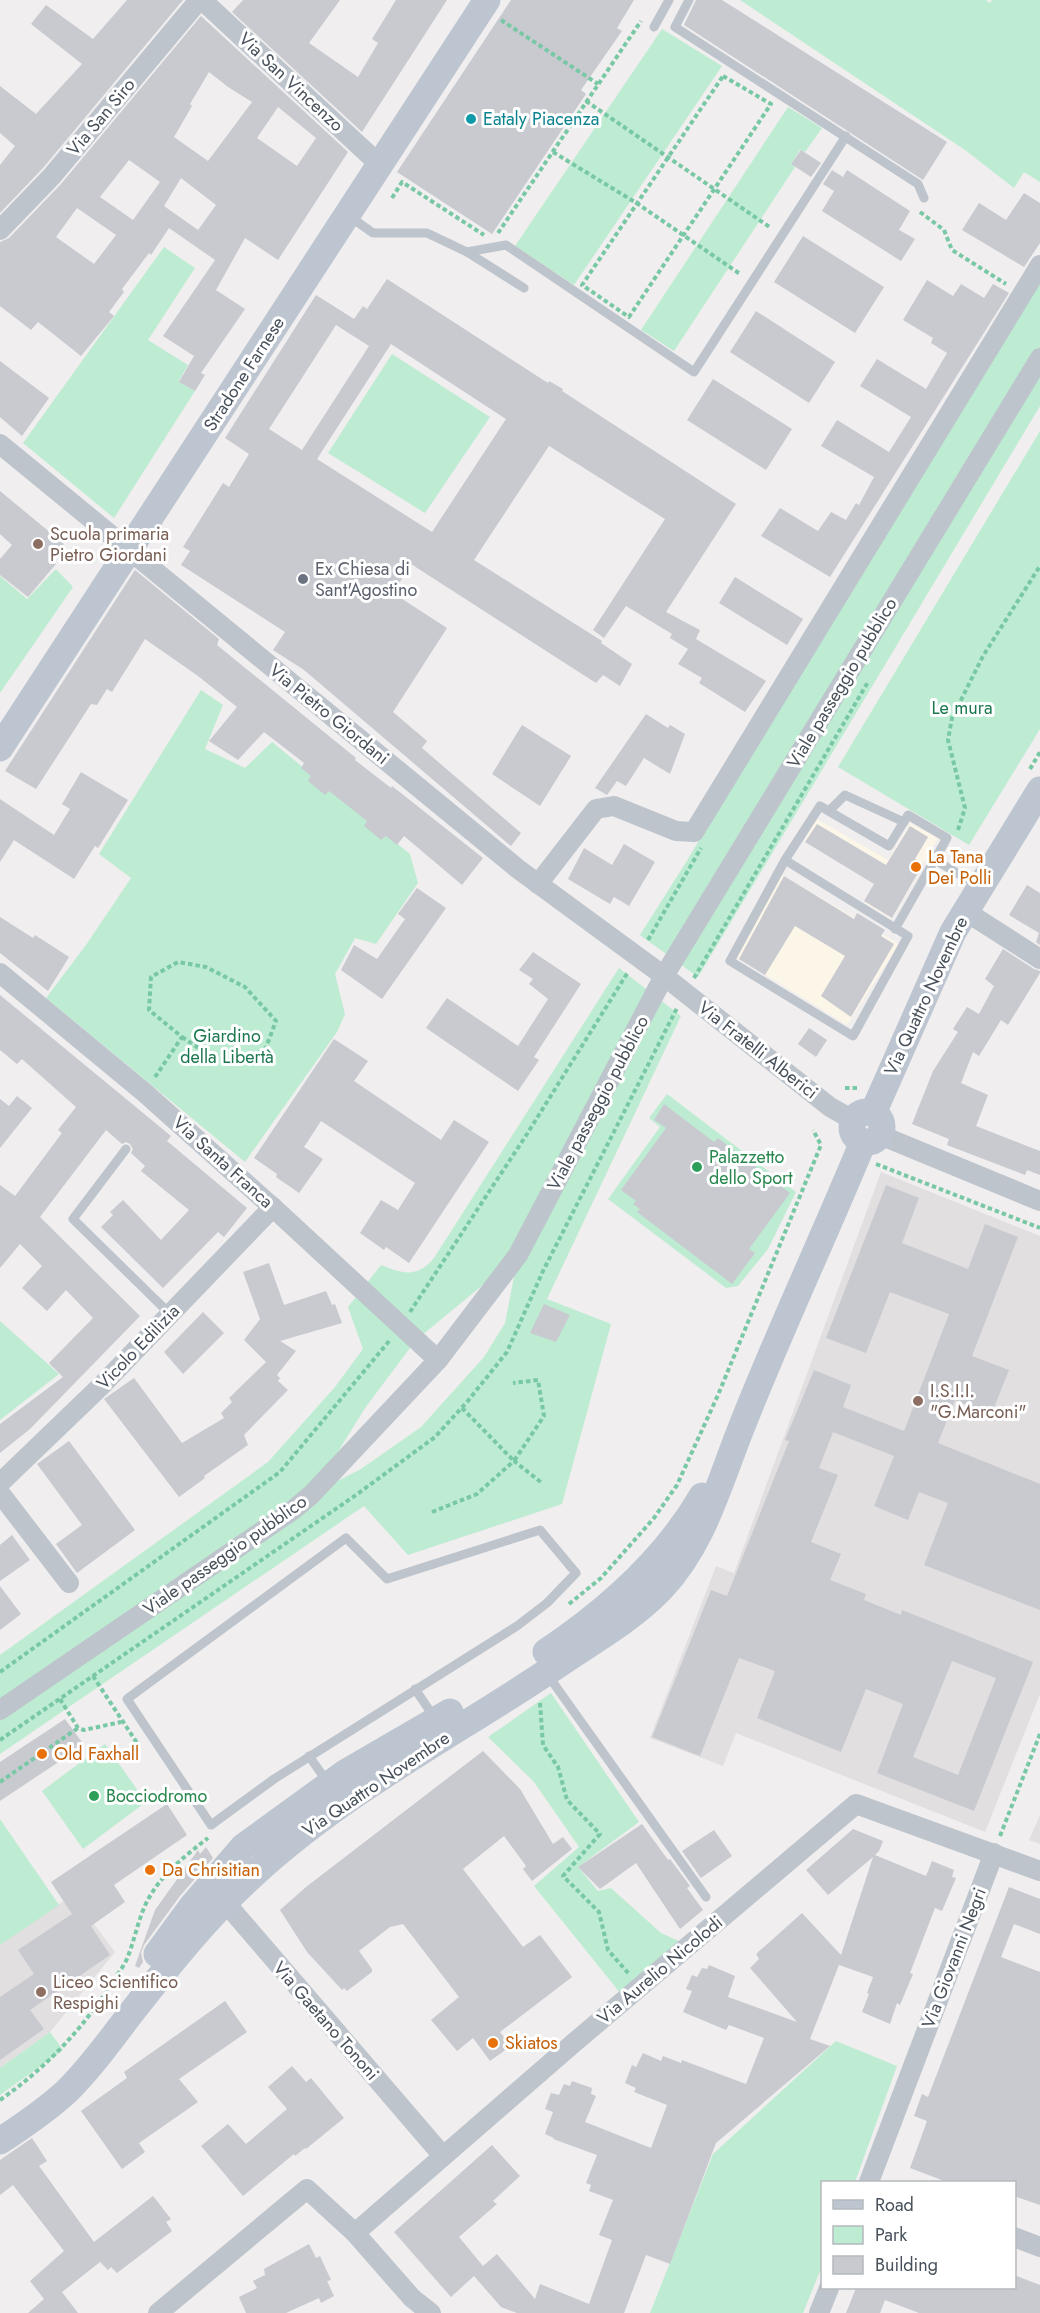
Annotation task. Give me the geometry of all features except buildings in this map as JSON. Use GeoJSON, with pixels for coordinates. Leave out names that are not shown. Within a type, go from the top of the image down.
{"type":"FeatureCollection","features":[{"type":"Feature","properties":{"kind":"main road","name":"Stradone Farnese"},"geometry":{"type":"LineString","coordinates":[[0,748],[380,165],[492,8]]}},
{"type":"Feature","properties":{"kind":"main road","name":"Via Quattro Novembre"},"geometry":{"type":"LineString","coordinates":[[0,2125],[44,2092],[88,2047],[112,2018],[193,1905],[218,1894],[266,1863],[343,1803],[507,1698],[543,1684],[636,1612],[674,1574],[694,1544],[706,1520],[739,1432],[869,1135],[953,932],[1040,789]]}},
{"type":"Feature","properties":{"kind":"main road","name":"Via Quattro Novembre"},"geometry":{"type":"LineString","coordinates":[[0,2141],[42,2112],[67,2091],[90,2066],[171,1962],[218,1894],[243,1847],[345,1773],[523,1667],[571,1635],[610,1603],[651,1564],[696,1506],[739,1432]]}},
{"type":"Feature","properties":{"kind":"main road"},"geometry":{"type":"LineString","coordinates":[[543,1684],[553,1658],[577,1643],[626,1602],[639,1588],[651,1564]]}},
{"type":"Feature","properties":{"kind":"main road"},"geometry":{"type":"LineString","coordinates":[[437,1720],[454,1721],[489,1700],[507,1698]]}},
{"type":"Feature","properties":{"kind":"main road"},"geometry":{"type":"LineString","coordinates":[[266,1863],[278,1835],[324,1799],[329,1785]]}},
{"type":"Feature","properties":{"kind":"street","name":"Via San Vincenzo"},"geometry":{"type":"LineString","coordinates":[[200,0],[224,7],[380,165]]}},
{"type":"Feature","properties":{"kind":"street","name":"Via San Siro"},"geometry":{"type":"LineString","coordinates":[[0,231],[52,176],[200,0]]}},
{"type":"Feature","properties":{"kind":"street"},"geometry":{"type":"LineString","coordinates":[[538,884],[596,809],[614,806],[676,831],[694,832],[1040,265]]}},
{"type":"Feature","properties":{"kind":"street","name":"Viale passeggio pubblico"},"geometry":{"type":"LineString","coordinates":[[0,1710],[293,1510],[311,1495],[438,1359],[518,1255],[664,976],[1040,358]]}},
{"type":"Feature","properties":{"kind":"street","name":"Via Pietro Giordani"},"geometry":{"type":"LineString","coordinates":[[0,444],[538,884],[664,976]]}},
{"type":"Feature","properties":{"kind":"street"},"geometry":{"type":"LineString","coordinates":[[965,911],[1040,959]]}},
{"type":"Feature","properties":{"kind":"street","name":"Via Santa Franca"},"geometry":{"type":"LineString","coordinates":[[0,973],[273,1207],[438,1359]]}},
{"type":"Feature","properties":{"kind":"street","name":"Via Fratelli Alberici"},"geometry":{"type":"LineString","coordinates":[[664,976],[869,1135],[888,1140],[1040,1201]]}},
{"type":"Feature","properties":{"kind":"street","name":"Vicolo Edilizia"},"geometry":{"type":"LineString","coordinates":[[0,1483],[103,1384],[273,1207]]}},
{"type":"Feature","properties":{"kind":"street"},"geometry":{"type":"LineString","coordinates":[[0,1493],[69,1583]]}},
{"type":"Feature","properties":{"kind":"street","name":"Via Aurelio Nicolodi"},"geometry":{"type":"LineString","coordinates":[[355,2233],[610,2012],[856,1804],[994,1853]]}},
{"type":"Feature","properties":{"kind":"street"},"geometry":{"type":"LineString","coordinates":[[994,1853],[1040,1871]]}},
{"type":"Feature","properties":{"kind":"street","name":"Via Giovanni Negri"},"geometry":{"type":"LineString","coordinates":[[870,2181],[994,1853]]}},
{"type":"Feature","properties":{"kind":"street","name":"Via Gaetano Tononi"},"geometry":{"type":"LineString","coordinates":[[218,1894],[442,2156]]}},
{"type":"Feature","properties":{"kind":"street"},"geometry":{"type":"LineString","coordinates":[[158,2313],[307,2188],[355,2233],[412,2298],[431,2313]]}},
{"type":"Feature","properties":{"kind":"street"},"geometry":{"type":"LineString","coordinates":[[1016,2239],[1040,2247]]}},
{"type":"Feature","properties":{"kind":"street"},"geometry":{"type":"LineString","coordinates":[[819,2313],[829,2289]]}},
{"type":"Feature","properties":{"kind":"lane"},"geometry":{"type":"LineString","coordinates":[[654,27],[669,0]]}},
{"type":"Feature","properties":{"kind":"lane"},"geometry":{"type":"LineString","coordinates":[[689,0],[675,27],[918,184],[924,198]]}},
{"type":"Feature","properties":{"kind":"lane"},"geometry":{"type":"LineString","coordinates":[[467,252],[506,245],[694,372],[846,136]]}},
{"type":"Feature","properties":{"kind":"lane"},"geometry":{"type":"LineString","coordinates":[[347,215],[373,234],[427,233],[467,252],[524,288]]}},
{"type":"Feature","properties":{"kind":"lane"},"geometry":{"type":"LineString","coordinates":[[830,811],[845,795],[904,822]]}},
{"type":"Feature","properties":{"kind":"lane"},"geometry":{"type":"LineString","coordinates":[[785,860],[895,929],[908,936],[853,1036],[730,961],[785,860],[820,806],[889,846],[908,815],[947,838],[895,929]]}},
{"type":"Feature","properties":{"kind":"lane"},"geometry":{"type":"LineString","coordinates":[[935,860],[980,887]]}},
{"type":"Feature","properties":{"kind":"lane"},"geometry":{"type":"LineString","coordinates":[[126,1149],[73,1219],[170,1314]]}},
{"type":"Feature","properties":{"kind":"lane"},"geometry":{"type":"LineString","coordinates":[[540,1530],[576,1573],[547,1603],[517,1626],[415,1689],[309,1756],[211,1825],[127,1699],[218,1629],[346,1538],[387,1579],[540,1530]]}},
{"type":"Feature","properties":{"kind":"lane"},"geometry":{"type":"LineString","coordinates":[[543,1684],[706,1897]]}},
{"type":"Feature","properties":{"kind":"lane"},"geometry":{"type":"LineString","coordinates":[[415,1689],[437,1720]]}},
{"type":"Feature","properties":{"kind":"lane"},"geometry":{"type":"LineString","coordinates":[[309,1756],[329,1785]]}},
{"type":"Feature","properties":{"kind":"path"},"geometry":{"type":"LineString","coordinates":[[492,8],[598,84]]}},
{"type":"Feature","properties":{"kind":"path"},"geometry":{"type":"LineString","coordinates":[[392,198],[402,182],[493,241],[642,19]]}},
{"type":"Feature","properties":{"kind":"path"},"geometry":{"type":"LineString","coordinates":[[723,76],[771,104],[715,189],[629,317],[582,285],[723,76]]}},
{"type":"Feature","properties":{"kind":"path"},"geometry":{"type":"LineString","coordinates":[[586,101],[783,236]]}},
{"type":"Feature","properties":{"kind":"path"},"geometry":{"type":"LineString","coordinates":[[553,152],[638,204],[752,282]]}},
{"type":"Feature","properties":{"kind":"path"},"geometry":{"type":"LineString","coordinates":[[918,184],[907,203],[944,230],[952,250],[1022,294]]}},
{"type":"Feature","properties":{"kind":"path"},"geometry":{"type":"LineString","coordinates":[[947,838],[955,836],[965,808],[948,740],[952,718],[983,656],[1040,566]]}},
{"type":"Feature","properties":{"kind":"path"},"geometry":{"type":"LineString","coordinates":[[0,1672],[280,1472],[401,1326],[528,1134],[638,957],[704,843]]}},
{"type":"Feature","properties":{"kind":"path"},"geometry":{"type":"LineString","coordinates":[[178,962],[206,967],[245,987],[276,1021],[265,1050],[241,1059],[209,1055],[182,1038],[149,1010],[151,977],[178,962]]}},
{"type":"Feature","properties":{"kind":"path"},"geometry":{"type":"LineString","coordinates":[[153,1103],[182,1038]]}},
{"type":"Feature","properties":{"kind":"path"},"geometry":{"type":"LineString","coordinates":[[565,1608],[601,1578],[654,1518],[677,1485],[718,1395],[821,1145],[813,1130]]}},
{"type":"Feature","properties":{"kind":"path"},"geometry":{"type":"LineString","coordinates":[[869,1135],[1040,1228]]}},
{"type":"Feature","properties":{"kind":"path"},"geometry":{"type":"LineString","coordinates":[[432,1512],[477,1494],[514,1461],[544,1416],[538,1380],[513,1383]]}},
{"type":"Feature","properties":{"kind":"path"},"geometry":{"type":"LineString","coordinates":[[462,1408],[514,1461],[542,1483]]}},
{"type":"Feature","properties":{"kind":"path"},"geometry":{"type":"LineString","coordinates":[[60,1699],[78,1728],[84,1730],[121,1722],[93,1676]]}},
{"type":"Feature","properties":{"kind":"path"},"geometry":{"type":"LineString","coordinates":[[543,1684],[543,1745],[558,1767],[567,1800],[600,1834],[563,1876],[599,1912],[608,1950],[633,1979]]}},
{"type":"Feature","properties":{"kind":"path"},"geometry":{"type":"LineString","coordinates":[[0,1782],[78,1728]]}},
{"type":"Feature","properties":{"kind":"path"},"geometry":{"type":"LineString","coordinates":[[994,1853],[1040,1734]]}},
{"type":"Feature","properties":{"kind":"shaded area"},"geometry":{"type":"Polygon","coordinates":[[[817,819],[888,860],[910,823],[938,838],[892,919],[865,903],[876,883],[804,841],[817,819]]]}},
{"type":"Feature","properties":{"kind":"shaded area"},"geometry":{"type":"Polygon","coordinates":[[[782,875],[899,944],[847,1025],[735,956],[782,875]]]}},
{"type":"Feature","properties":{"kind":"shaded area","name":"I.S.I.I. \"G.Marconi\""},"geometry":{"type":"Polygon","coordinates":[[[881,1172],[1040,1236],[1040,1694],[985,1832],[736,1733],[723,1766],[650,1738],[716,1566],[734,1573],[881,1172]]]}},
{"type":"Feature","properties":{"kind":"shaded area"},"geometry":{"type":"Polygon","coordinates":[[[1040,1815],[1040,1844],[1029,1840],[1040,1815]]]}},
{"type":"Feature","properties":{"kind":"shaded area","name":"Liceo Scientifico Respighi"},"geometry":{"type":"Polygon","coordinates":[[[72,1895],[115,1952],[50,2032],[0,2068],[0,1945],[72,1895]]]}},
{"type":"Feature","properties":{"kind":"green space"},"geometry":{"type":"Polygon","coordinates":[[[740,0],[986,0],[990,3],[992,0],[1040,0],[1040,182],[1024,172],[1014,188],[965,150],[740,0]]]}},
{"type":"Feature","properties":{"kind":"green space"},"geometry":{"type":"Polygon","coordinates":[[[662,29],[722,66],[574,285],[515,246],[662,29]]]}},
{"type":"Feature","properties":{"kind":"green space"},"geometry":{"type":"Polygon","coordinates":[[[788,107],[822,128],[805,152],[800,150],[791,164],[795,167],[674,351],[641,330],[788,107]]]}},
{"type":"Feature","properties":{"kind":"green space"},"geometry":{"type":"Polygon","coordinates":[[[164,247],[195,268],[148,340],[188,365],[179,381],[195,391],[114,518],[23,443],[164,247]]]}},
{"type":"Feature","properties":{"kind":"green space"},"geometry":{"type":"Polygon","coordinates":[[[1040,269],[1040,406],[698,977],[640,935],[688,859],[1040,269]]]}},
{"type":"Feature","properties":{"kind":"green space"},"geometry":{"type":"Polygon","coordinates":[[[392,354],[490,417],[425,513],[328,453],[392,354]]]}},
{"type":"Feature","properties":{"kind":"green space","name":"Le mura"},"geometry":{"type":"Polygon","coordinates":[[[1040,431],[1040,729],[969,845],[838,767],[1040,431]]]}},
{"type":"Feature","properties":{"kind":"green space"},"geometry":{"type":"Polygon","coordinates":[[[56,569],[73,587],[0,693],[0,576],[27,599],[56,569]]]}},
{"type":"Feature","properties":{"kind":"green space","name":"Giardino della Libertà"},"geometry":{"type":"Polygon","coordinates":[[[201,690],[223,705],[205,749],[245,768],[272,742],[410,854],[418,883],[376,944],[355,938],[335,974],[345,1014],[337,1032],[245,1162],[46,998],[86,945],[131,878],[99,854],[201,690]]]}},
{"type":"Feature","properties":{"kind":"green space"},"geometry":{"type":"Polygon","coordinates":[[[619,968],[681,1016],[547,1299],[611,1324],[562,1504],[408,1555],[364,1506],[0,1754],[0,1655],[268,1462],[335,1387],[363,1349],[348,1307],[381,1265],[397,1271],[410,1272],[422,1269],[434,1258],[619,968]],[[518,1256],[416,1340],[365,1408],[312,1494],[361,1469],[421,1427],[484,1357],[505,1323],[518,1256]]]}},
{"type":"Feature","properties":{"kind":"green space","name":"Palazzetto dello Sport"},"geometry":{"type":"Polygon","coordinates":[[[667,1094],[796,1192],[768,1249],[738,1286],[726,1288],[608,1199],[660,1127],[649,1118],[667,1094]]]}},
{"type":"Feature","properties":{"kind":"green space"},"geometry":{"type":"Polygon","coordinates":[[[0,1321],[59,1374],[0,1420],[0,1321]]]}},
{"type":"Feature","properties":{"kind":"green space"},"geometry":{"type":"Polygon","coordinates":[[[551,1693],[639,1822],[578,1867],[598,1891],[611,1888],[661,1933],[681,1942],[621,1994],[534,1886],[579,1847],[534,1782],[488,1737],[551,1693]]]}},
{"type":"Feature","properties":{"kind":"green space","name":"Bocciodromo"},"geometry":{"type":"Polygon","coordinates":[[[105,1744],[146,1802],[83,1849],[42,1791],[105,1744]]]}},
{"type":"Feature","properties":{"kind":"green space"},"geometry":{"type":"Polygon","coordinates":[[[0,1819],[59,1905],[0,1945],[0,1819]]]}},
{"type":"Feature","properties":{"kind":"green space"},"geometry":{"type":"Polygon","coordinates":[[[50,2032],[63,2050],[0,2095],[0,2068],[50,2032]]]}},
{"type":"Feature","properties":{"kind":"green space"},"geometry":{"type":"Polygon","coordinates":[[[836,2041],[897,2066],[855,2181],[821,2181],[821,2268],[803,2313],[650,2313],[713,2154],[836,2041]]]}},
{"type":"Feature","properties":{"kind":"place","name":"Eataly Piacenza"},"geometry":{"type":"Point","coordinates":[471,119]}},
{"type":"Feature","properties":{"kind":"place","name":"Scuola primaria Pietro Giordani"},"geometry":{"type":"Point","coordinates":[38,544]}},
{"type":"Feature","properties":{"kind":"place","name":"Ex Chiesa di Sant'Agostino"},"geometry":{"type":"Point","coordinates":[303,579]}},
{"type":"Feature","properties":{"kind":"place","name":"La Tana Dei Polli"},"geometry":{"type":"Point","coordinates":[916,867]}},
{"type":"Feature","properties":{"kind":"place","name":"Palazzetto dello Sport"},"geometry":{"type":"Point","coordinates":[697,1167]}},
{"type":"Feature","properties":{"kind":"place","name":"I.S.I.I. \"G.Marconi\""},"geometry":{"type":"Point","coordinates":[918,1401]}},
{"type":"Feature","properties":{"kind":"place","name":"Old Faxhall"},"geometry":{"type":"Point","coordinates":[42,1754]}},
{"type":"Feature","properties":{"kind":"place","name":"Bocciodromo"},"geometry":{"type":"Point","coordinates":[94,1796]}},
{"type":"Feature","properties":{"kind":"place","name":"Da Chrisitian"},"geometry":{"type":"Point","coordinates":[150,1870]}},
{"type":"Feature","properties":{"kind":"place","name":"Liceo Scientifico Respighi"},"geometry":{"type":"Point","coordinates":[41,1992]}},
{"type":"Feature","properties":{"kind":"place","name":"Skiatos"},"geometry":{"type":"Point","coordinates":[493,2043]}}]}
